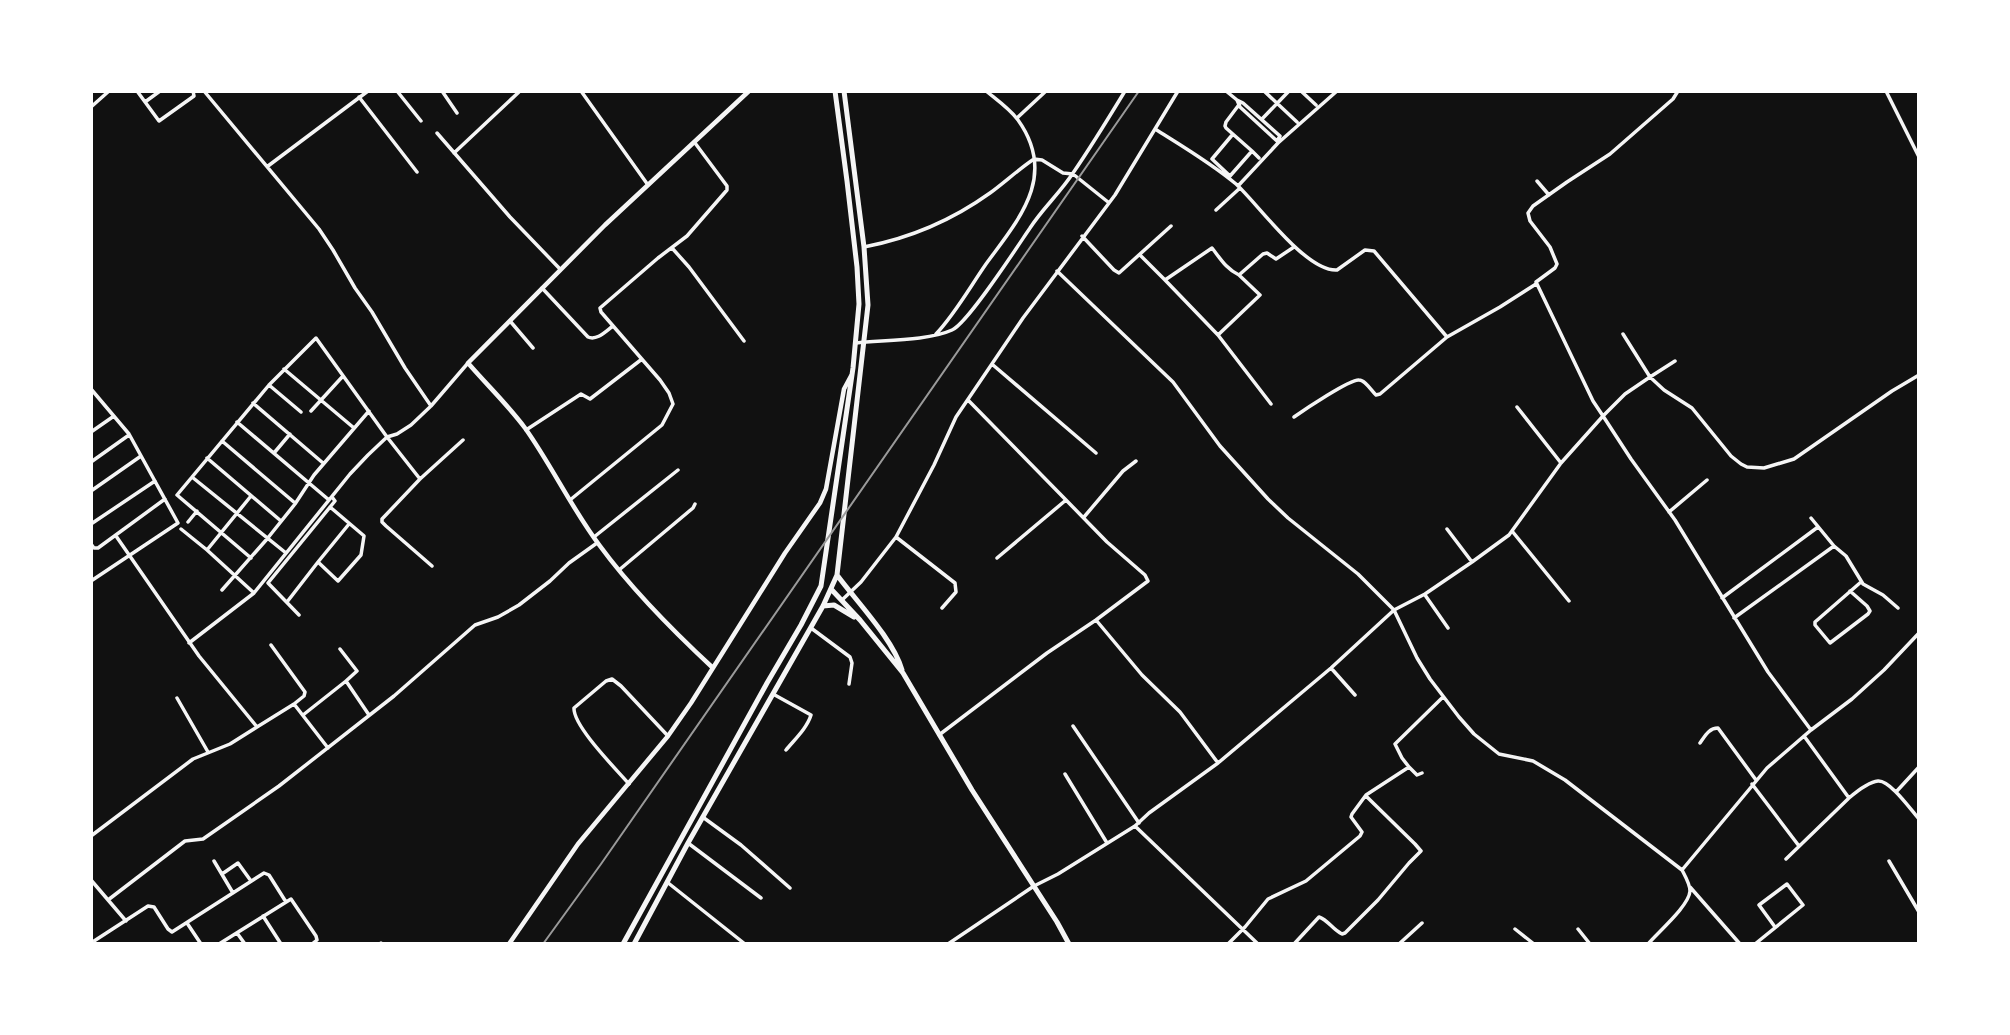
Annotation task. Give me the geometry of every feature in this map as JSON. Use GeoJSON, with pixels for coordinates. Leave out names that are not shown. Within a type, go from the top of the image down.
{"type":"FeatureCollection","features":[{"type":"Feature","properties":{"kind":"highway"},"geometry":{"type":"LineString","coordinates":[[623,944],[816,596],[824,572],[859,304],[857,267],[835,91]]}},
{"type":"Feature","properties":{"kind":"highway"},"geometry":{"type":"LineString","coordinates":[[634,944],[688,843],[811,628],[837,575],[868,305],[864,247],[844,91]]}},
{"type":"Feature","properties":{"kind":"highway"},"geometry":{"type":"LineString","coordinates":[[852,372],[862,368]]}},
{"type":"Feature","properties":{"kind":"highway"},"geometry":{"type":"LineString","coordinates":[[837,575],[883,635],[900,662],[903,673]]}},
{"type":"Feature","properties":{"kind":"highway"},"geometry":{"type":"LineString","coordinates":[[831,589],[903,673],[939,736],[1069,944]]}},
{"type":"Feature","properties":{"kind":"highway"},"geometry":{"type":"LineString","coordinates":[[823,606],[834,605],[860,620]]}},
{"type":"Feature","properties":{"kind":"street"},"geometry":{"type":"LineString","coordinates":[[137,91],[159,121],[194,96],[193,91]]}},
{"type":"Feature","properties":{"kind":"street"},"geometry":{"type":"LineString","coordinates":[[145,102],[160,91]]}},
{"type":"Feature","properties":{"kind":"street"},"geometry":{"type":"LineString","coordinates":[[204,91],[334,250],[355,288],[431,406]]}},
{"type":"Feature","properties":{"kind":"street"},"geometry":{"type":"LineString","coordinates":[[268,166],[368,91]]}},
{"type":"Feature","properties":{"kind":"street"},"geometry":{"type":"LineString","coordinates":[[397,91],[421,121]]}},
{"type":"Feature","properties":{"kind":"street"},"geometry":{"type":"LineString","coordinates":[[442,91],[457,113]]}},
{"type":"Feature","properties":{"kind":"street"},"geometry":{"type":"LineString","coordinates":[[454,153],[520,91]]}},
{"type":"Feature","properties":{"kind":"street"},"geometry":{"type":"LineString","coordinates":[[581,91],[648,185]]}},
{"type":"Feature","properties":{"kind":"street"},"geometry":{"type":"LineString","coordinates":[[189,643],[254,593],[368,454],[387,437],[403,430],[431,406],[468,363],[560,269],[749,91]]}},
{"type":"Feature","properties":{"kind":"street"},"geometry":{"type":"LineString","coordinates":[[934,335],[1020,217],[1033,188],[1034,159],[1028,139],[1017,118],[986,91]]}},
{"type":"Feature","properties":{"kind":"street"},"geometry":{"type":"LineString","coordinates":[[1017,118],[1046,91]]}},
{"type":"Feature","properties":{"kind":"street"},"geometry":{"type":"LineString","coordinates":[[855,343],[934,335],[959,327],[1043,208],[1073,174],[1125,91]]}},
{"type":"Feature","properties":{"kind":"street"},"geometry":{"type":"LineString","coordinates":[[842,600],[897,537],[945,439],[968,400],[1023,318],[1108,202],[1178,91]]}},
{"type":"Feature","properties":{"kind":"street"},"geometry":{"type":"LineString","coordinates":[[1226,91],[1280,136],[1277,141],[1261,121]]}},
{"type":"Feature","properties":{"kind":"street"},"geometry":{"type":"LineString","coordinates":[[1264,91],[1297,121]]}},
{"type":"Feature","properties":{"kind":"street"},"geometry":{"type":"LineString","coordinates":[[1261,121],[1289,91]]}},
{"type":"Feature","properties":{"kind":"street"},"geometry":{"type":"LineString","coordinates":[[1301,91],[1316,105]]}},
{"type":"Feature","properties":{"kind":"street"},"geometry":{"type":"LineString","coordinates":[[1216,210],[1278,143],[1337,91]]}},
{"type":"Feature","properties":{"kind":"street"},"geometry":{"type":"LineString","coordinates":[[1886,91],[1919,157]]}},
{"type":"Feature","properties":{"kind":"street"},"geometry":{"type":"LineString","coordinates":[[91,107],[106,92]]}},
{"type":"Feature","properties":{"kind":"street"},"geometry":{"type":"LineString","coordinates":[[1294,417],[1357,379],[1376,395],[1380,394],[1447,337],[1536,284],[1557,264],[1550,247],[1530,222],[1528,213],[1533,206],[1611,155],[1680,92]]}},
{"type":"Feature","properties":{"kind":"street"},"geometry":{"type":"LineString","coordinates":[[359,97],[417,172]]}},
{"type":"Feature","properties":{"kind":"street"},"geometry":{"type":"LineString","coordinates":[[1239,102],[1225,125],[1226,128],[1259,158]]}},
{"type":"Feature","properties":{"kind":"street"},"geometry":{"type":"LineString","coordinates":[[1155,129],[1206,161],[1239,187],[1294,247],[1323,267],[1337,270],[1365,250],[1374,251],[1447,337]]}},
{"type":"Feature","properties":{"kind":"street"},"geometry":{"type":"LineString","coordinates":[[437,133],[510,217],[560,269]]}},
{"type":"Feature","properties":{"kind":"street"},"geometry":{"type":"LineString","coordinates":[[1233,134],[1212,158],[1212,162],[1230,176],[1252,151]]}},
{"type":"Feature","properties":{"kind":"street"},"geometry":{"type":"LineString","coordinates":[[570,500],[662,425],[671,410],[673,404],[669,393],[660,380],[600,310],[601,305],[699,224],[728,188],[695,143]]}},
{"type":"Feature","properties":{"kind":"street"},"geometry":{"type":"LineString","coordinates":[[864,247],[908,237],[949,220],[992,192],[1034,159],[1042,160],[1063,173],[1073,174],[1108,202]]}},
{"type":"Feature","properties":{"kind":"street"},"geometry":{"type":"LineString","coordinates":[[1537,181],[1549,195]]}},
{"type":"Feature","properties":{"kind":"street"},"geometry":{"type":"LineString","coordinates":[[1082,236],[1119,273],[1171,226]]}},
{"type":"Feature","properties":{"kind":"street"},"geometry":{"type":"LineString","coordinates":[[1239,275],[1263,254],[1268,253],[1276,259],[1294,247]]}},
{"type":"Feature","properties":{"kind":"street"},"geometry":{"type":"LineString","coordinates":[[672,248],[744,341]]}},
{"type":"Feature","properties":{"kind":"street"},"geometry":{"type":"LineString","coordinates":[[1165,280],[1212,248],[1230,271],[1239,275],[1260,295],[1218,335]]}},
{"type":"Feature","properties":{"kind":"street"},"geometry":{"type":"LineString","coordinates":[[1140,254],[1218,335],[1271,404]]}},
{"type":"Feature","properties":{"kind":"street"},"geometry":{"type":"LineString","coordinates":[[1057,271],[1172,383],[1220,446],[1261,492],[1288,518],[1358,573],[1394,610],[1418,658],[1443,697],[1494,752],[1533,761],[1548,768],[1682,870],[1690,887],[1740,944]]}},
{"type":"Feature","properties":{"kind":"street"},"geometry":{"type":"LineString","coordinates":[[1536,284],[1603,416],[1670,512],[1768,672],[1811,730]]}},
{"type":"Feature","properties":{"kind":"street"},"geometry":{"type":"LineString","coordinates":[[542,288],[588,337],[597,337],[613,326]]}},
{"type":"Feature","properties":{"kind":"street"},"geometry":{"type":"LineString","coordinates":[[509,321],[533,348]]}},
{"type":"Feature","properties":{"kind":"street"},"geometry":{"type":"LineString","coordinates":[[1623,334],[1650,377],[1664,390],[1692,408],[1741,464],[1747,467],[1764,468],[1794,459],[1919,375]]}},
{"type":"Feature","properties":{"kind":"street"},"geometry":{"type":"LineString","coordinates":[[251,558],[177,495],[253,403],[316,338],[420,479]]}},
{"type":"Feature","properties":{"kind":"street"},"geometry":{"type":"LineString","coordinates":[[526,430],[581,394],[590,399],[642,359]]}},
{"type":"Feature","properties":{"kind":"street"},"geometry":{"type":"LineString","coordinates":[[948,944],[1034,886],[1137,825],[1331,668],[1394,610],[1425,594],[1512,531],[1561,463],[1603,416],[1625,394],[1675,361]]}},
{"type":"Feature","properties":{"kind":"street"},"geometry":{"type":"LineString","coordinates":[[468,363],[526,430],[597,543],[664,621],[713,668]]}},
{"type":"Feature","properties":{"kind":"street"},"geometry":{"type":"LineString","coordinates":[[993,365],[1096,453]]}},
{"type":"Feature","properties":{"kind":"street"},"geometry":{"type":"LineString","coordinates":[[284,369],[354,428]]}},
{"type":"Feature","properties":{"kind":"street"},"geometry":{"type":"LineString","coordinates":[[509,944],[578,844],[668,736],[823,498],[844,389],[852,372]]}},
{"type":"Feature","properties":{"kind":"street"},"geometry":{"type":"LineString","coordinates":[[311,411],[343,376]]}},
{"type":"Feature","properties":{"kind":"street"},"geometry":{"type":"LineString","coordinates":[[269,385],[301,412]]}},
{"type":"Feature","properties":{"kind":"street"},"geometry":{"type":"LineString","coordinates":[[91,389],[129,435],[178,523],[91,581]]}},
{"type":"Feature","properties":{"kind":"street"},"geometry":{"type":"LineString","coordinates":[[91,400],[97,396]]}},
{"type":"Feature","properties":{"kind":"street"},"geometry":{"type":"LineString","coordinates":[[939,736],[1148,579],[1107,542],[968,400]]}},
{"type":"Feature","properties":{"kind":"street"},"geometry":{"type":"LineString","coordinates":[[253,403],[324,463]]}},
{"type":"Feature","properties":{"kind":"street"},"geometry":{"type":"LineString","coordinates":[[1517,407],[1561,463]]}},
{"type":"Feature","properties":{"kind":"street"},"geometry":{"type":"LineString","coordinates":[[222,590],[267,539],[324,463],[369,411]]}},
{"type":"Feature","properties":{"kind":"street"},"geometry":{"type":"LineString","coordinates":[[91,432],[114,416]]}},
{"type":"Feature","properties":{"kind":"street"},"geometry":{"type":"LineString","coordinates":[[237,422],[310,483],[335,500],[268,583],[299,615]]}},
{"type":"Feature","properties":{"kind":"street"},"geometry":{"type":"LineString","coordinates":[[274,453],[290,434]]}},
{"type":"Feature","properties":{"kind":"street"},"geometry":{"type":"LineString","coordinates":[[91,462],[129,435]]}},
{"type":"Feature","properties":{"kind":"street"},"geometry":{"type":"LineString","coordinates":[[432,566],[382,522],[383,517],[463,440]]}},
{"type":"Feature","properties":{"kind":"street"},"geometry":{"type":"LineString","coordinates":[[222,441],[295,504]]}},
{"type":"Feature","properties":{"kind":"street"},"geometry":{"type":"LineString","coordinates":[[91,491],[141,456]]}},
{"type":"Feature","properties":{"kind":"street"},"geometry":{"type":"LineString","coordinates":[[207,458],[281,521]]}},
{"type":"Feature","properties":{"kind":"street"},"geometry":{"type":"LineString","coordinates":[[1084,517],[1123,471],[1136,461]]}},
{"type":"Feature","properties":{"kind":"street"},"geometry":{"type":"LineString","coordinates":[[594,537],[678,470]]}},
{"type":"Feature","properties":{"kind":"street"},"geometry":{"type":"LineString","coordinates":[[192,477],[286,553]]}},
{"type":"Feature","properties":{"kind":"street"},"geometry":{"type":"LineString","coordinates":[[1670,512],[1707,480]]}},
{"type":"Feature","properties":{"kind":"street"},"geometry":{"type":"LineString","coordinates":[[91,524],[155,481]]}},
{"type":"Feature","properties":{"kind":"street"},"geometry":{"type":"LineString","coordinates":[[206,550],[251,496]]}},
{"type":"Feature","properties":{"kind":"street"},"geometry":{"type":"LineString","coordinates":[[91,544],[94,548],[99,548],[165,499]]}},
{"type":"Feature","properties":{"kind":"street"},"geometry":{"type":"LineString","coordinates":[[997,558],[1066,500]]}},
{"type":"Feature","properties":{"kind":"street"},"geometry":{"type":"LineString","coordinates":[[619,570],[695,504]]}},
{"type":"Feature","properties":{"kind":"street"},"geometry":{"type":"LineString","coordinates":[[318,562],[338,581],[361,555],[364,536],[330,507]]}},
{"type":"Feature","properties":{"kind":"street"},"geometry":{"type":"LineString","coordinates":[[188,522],[197,512]]}},
{"type":"Feature","properties":{"kind":"street"},"geometry":{"type":"LineString","coordinates":[[1811,518],[1846,556],[1861,582],[1898,608]]}},
{"type":"Feature","properties":{"kind":"street"},"geometry":{"type":"LineString","coordinates":[[287,602],[349,524]]}},
{"type":"Feature","properties":{"kind":"street"},"geometry":{"type":"LineString","coordinates":[[1722,598],[1818,527]]}},
{"type":"Feature","properties":{"kind":"street"},"geometry":{"type":"LineString","coordinates":[[181,529],[254,593]]}},
{"type":"Feature","properties":{"kind":"street"},"geometry":{"type":"LineString","coordinates":[[1447,529],[1472,562]]}},
{"type":"Feature","properties":{"kind":"street"},"geometry":{"type":"LineString","coordinates":[[1512,531],[1569,601]]}},
{"type":"Feature","properties":{"kind":"street"},"geometry":{"type":"LineString","coordinates":[[116,536],[189,643],[257,727]]}},
{"type":"Feature","properties":{"kind":"street"},"geometry":{"type":"LineString","coordinates":[[897,537],[955,583],[956,592],[942,608]]}},
{"type":"Feature","properties":{"kind":"street"},"geometry":{"type":"LineString","coordinates":[[108,900],[185,841],[203,839],[279,786],[427,668],[475,625],[498,617],[519,604],[597,543]]}},
{"type":"Feature","properties":{"kind":"street"},"geometry":{"type":"LineString","coordinates":[[1734,618],[1834,546]]}},
{"type":"Feature","properties":{"kind":"street"},"geometry":{"type":"LineString","coordinates":[[1850,591],[1870,611],[1830,643],[1815,622],[1850,591],[1861,582]]}},
{"type":"Feature","properties":{"kind":"street"},"geometry":{"type":"LineString","coordinates":[[1425,594],[1448,628]]}},
{"type":"Feature","properties":{"kind":"street"},"geometry":{"type":"LineString","coordinates":[[1096,620],[1142,675],[1180,712],[1218,762]]}},
{"type":"Feature","properties":{"kind":"street"},"geometry":{"type":"LineString","coordinates":[[811,628],[850,657],[852,663],[849,684]]}},
{"type":"Feature","properties":{"kind":"street"},"geometry":{"type":"LineString","coordinates":[[1682,870],[1754,782],[1811,730],[1852,699],[1919,633]]}},
{"type":"Feature","properties":{"kind":"street"},"geometry":{"type":"LineString","coordinates":[[91,836],[193,759],[230,744],[294,705],[304,696],[304,692],[271,645]]}},
{"type":"Feature","properties":{"kind":"street"},"geometry":{"type":"LineString","coordinates":[[303,715],[357,671],[340,649]]}},
{"type":"Feature","properties":{"kind":"street"},"geometry":{"type":"LineString","coordinates":[[1331,668],[1355,695]]}},
{"type":"Feature","properties":{"kind":"street"},"geometry":{"type":"LineString","coordinates":[[629,784],[591,741],[574,715],[574,708],[612,679],[668,736]]}},
{"type":"Feature","properties":{"kind":"street"},"geometry":{"type":"LineString","coordinates":[[346,681],[369,715]]}},
{"type":"Feature","properties":{"kind":"street"},"geometry":{"type":"LineString","coordinates":[[773,694],[811,715],[786,750]]}},
{"type":"Feature","properties":{"kind":"street"},"geometry":{"type":"LineString","coordinates":[[1422,773],[1417,775],[1409,767],[1395,745],[1443,697]]}},
{"type":"Feature","properties":{"kind":"street"},"geometry":{"type":"LineString","coordinates":[[177,698],[208,752]]}},
{"type":"Feature","properties":{"kind":"street"},"geometry":{"type":"LineString","coordinates":[[294,705],[328,748]]}},
{"type":"Feature","properties":{"kind":"street"},"geometry":{"type":"LineString","coordinates":[[1073,726],[1137,825],[1258,944]]}},
{"type":"Feature","properties":{"kind":"street"},"geometry":{"type":"LineString","coordinates":[[1700,743],[1708,732],[1718,728],[1799,846]]}},
{"type":"Feature","properties":{"kind":"street"},"geometry":{"type":"LineString","coordinates":[[1804,736],[1849,798]]}},
{"type":"Feature","properties":{"kind":"street"},"geometry":{"type":"LineString","coordinates":[[1228,944],[1268,899],[1306,881],[1360,836],[1362,832],[1351,815],[1366,795],[1409,767]]}},
{"type":"Feature","properties":{"kind":"street"},"geometry":{"type":"LineString","coordinates":[[1896,792],[1919,767]]}},
{"type":"Feature","properties":{"kind":"street"},"geometry":{"type":"LineString","coordinates":[[1065,774],[1107,843]]}},
{"type":"Feature","properties":{"kind":"street"},"geometry":{"type":"LineString","coordinates":[[1786,859],[1849,798],[1878,781],[1884,782],[1896,792],[1919,819]]}},
{"type":"Feature","properties":{"kind":"street"},"geometry":{"type":"LineString","coordinates":[[1294,944],[1319,917],[1334,930],[1345,933],[1421,851],[1366,795]]}},
{"type":"Feature","properties":{"kind":"street"},"geometry":{"type":"LineString","coordinates":[[704,818],[741,845],[790,888]]}},
{"type":"Feature","properties":{"kind":"street"},"geometry":{"type":"LineString","coordinates":[[688,843],[761,898]]}},
{"type":"Feature","properties":{"kind":"street"},"geometry":{"type":"LineString","coordinates":[[214,861],[233,893]]}},
{"type":"Feature","properties":{"kind":"street"},"geometry":{"type":"LineString","coordinates":[[1889,861],[1919,912]]}},
{"type":"Feature","properties":{"kind":"street"},"geometry":{"type":"LineString","coordinates":[[222,874],[238,863],[251,881]]}},
{"type":"Feature","properties":{"kind":"street"},"geometry":{"type":"LineString","coordinates":[[91,943],[151,906],[170,931],[174,931],[264,873],[269,875],[286,902]]}},
{"type":"Feature","properties":{"kind":"street"},"geometry":{"type":"LineString","coordinates":[[91,880],[125,921]]}},
{"type":"Feature","properties":{"kind":"street"},"geometry":{"type":"LineString","coordinates":[[667,882],[745,944]]}},
{"type":"Feature","properties":{"kind":"street"},"geometry":{"type":"LineString","coordinates":[[1755,944],[1803,905],[1787,884],[1759,906],[1775,927]]}},
{"type":"Feature","properties":{"kind":"street"},"geometry":{"type":"LineString","coordinates":[[1648,944],[1683,905],[1690,887]]}},
{"type":"Feature","properties":{"kind":"street"},"geometry":{"type":"LineString","coordinates":[[219,944],[293,900],[316,936],[317,940],[312,944]]}},
{"type":"Feature","properties":{"kind":"street"},"geometry":{"type":"LineString","coordinates":[[263,916],[281,944]]}},
{"type":"Feature","properties":{"kind":"street"},"geometry":{"type":"LineString","coordinates":[[187,923],[201,944]]}},
{"type":"Feature","properties":{"kind":"street"},"geometry":{"type":"LineString","coordinates":[[1399,944],[1422,923]]}},
{"type":"Feature","properties":{"kind":"street"},"geometry":{"type":"LineString","coordinates":[[1516,929],[1534,944]]}},
{"type":"Feature","properties":{"kind":"street"},"geometry":{"type":"LineString","coordinates":[[1578,929],[1590,944]]}},
{"type":"Feature","properties":{"kind":"street"},"geometry":{"type":"LineString","coordinates":[[237,933],[245,944]]}},
{"type":"Feature","properties":{"kind":"railway"},"geometry":{"type":"LineString","coordinates":[[543,944],[1139,91]]}}]}
